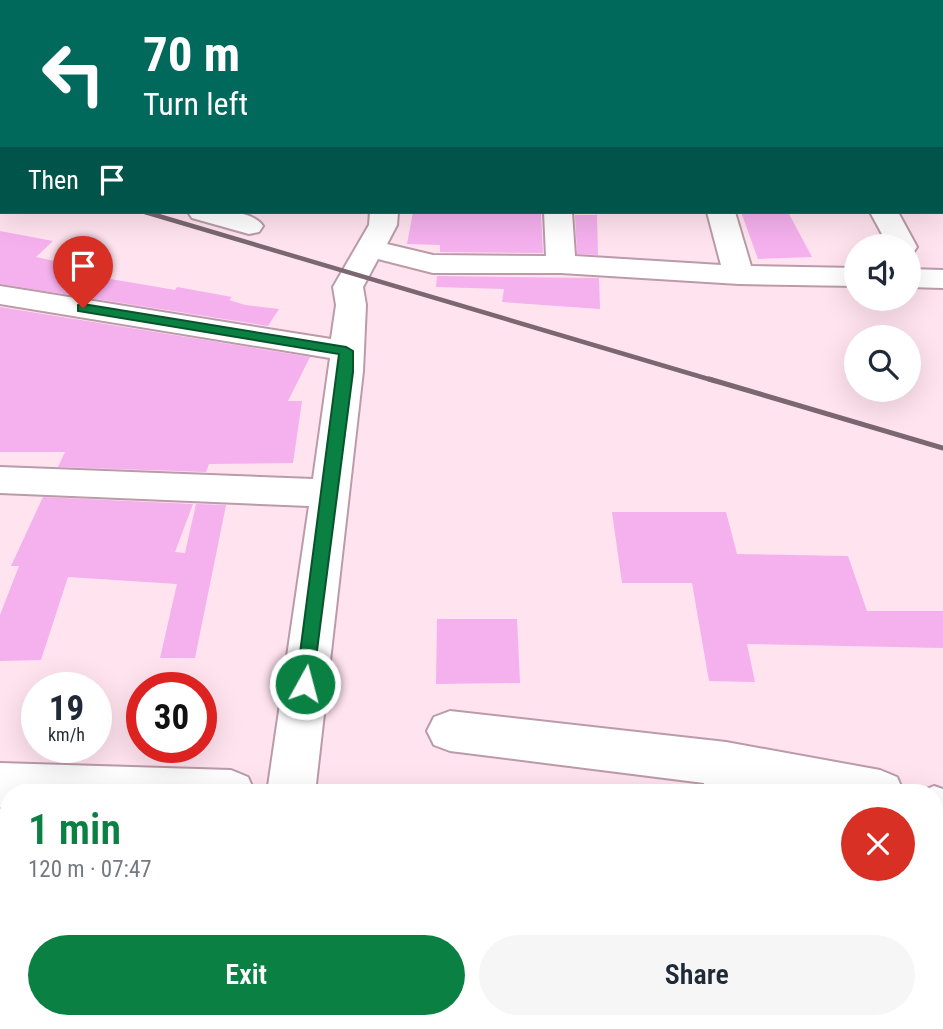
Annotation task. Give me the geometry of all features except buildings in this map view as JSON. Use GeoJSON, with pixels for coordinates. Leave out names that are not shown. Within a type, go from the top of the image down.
{"type":"FeatureCollection","features":[{"type":"Feature","properties":{"kind":"street"},"geometry":{"type":"LineString","coordinates":[[209,214],[249,226]]}},
{"type":"Feature","properties":{"kind":"street"},"geometry":{"type":"LineString","coordinates":[[292,784],[346,361],[351,305],[348,287],[383,225],[384,214]]}},
{"type":"Feature","properties":{"kind":"street"},"geometry":{"type":"LineString","coordinates":[[558,214],[561,264]]}},
{"type":"Feature","properties":{"kind":"street"},"geometry":{"type":"LineString","coordinates":[[722,214],[739,275]]}},
{"type":"Feature","properties":{"kind":"street"},"geometry":{"type":"LineString","coordinates":[[885,214],[895,234]]}},
{"type":"Feature","properties":{"kind":"street"},"geometry":{"type":"LineString","coordinates":[[370,248],[433,264],[491,267],[561,264],[739,275],[844,277]]}},
{"type":"Feature","properties":{"kind":"street"},"geometry":{"type":"LineString","coordinates":[[0,295],[346,361]]}},
{"type":"Feature","properties":{"kind":"street"},"geometry":{"type":"LineString","coordinates":[[0,480],[330,493]]}},
{"type":"Feature","properties":{"kind":"street"},"geometry":{"type":"LineString","coordinates":[[450,731],[727,778],[788,784]]}},
{"type":"Feature","properties":{"kind":"railway"},"geometry":{"type":"LineString","coordinates":[[152,214],[715,381]]}},
{"type":"Feature","properties":{"kind":"railway"},"geometry":{"type":"LineString","coordinates":[[709,379],[943,448]]}},
{"type":"Feature","properties":{"kind":"route"},"geometry":{"type":"LineString","coordinates":[[83,308],[346,351],[346,372],[305,684]]}}]}
